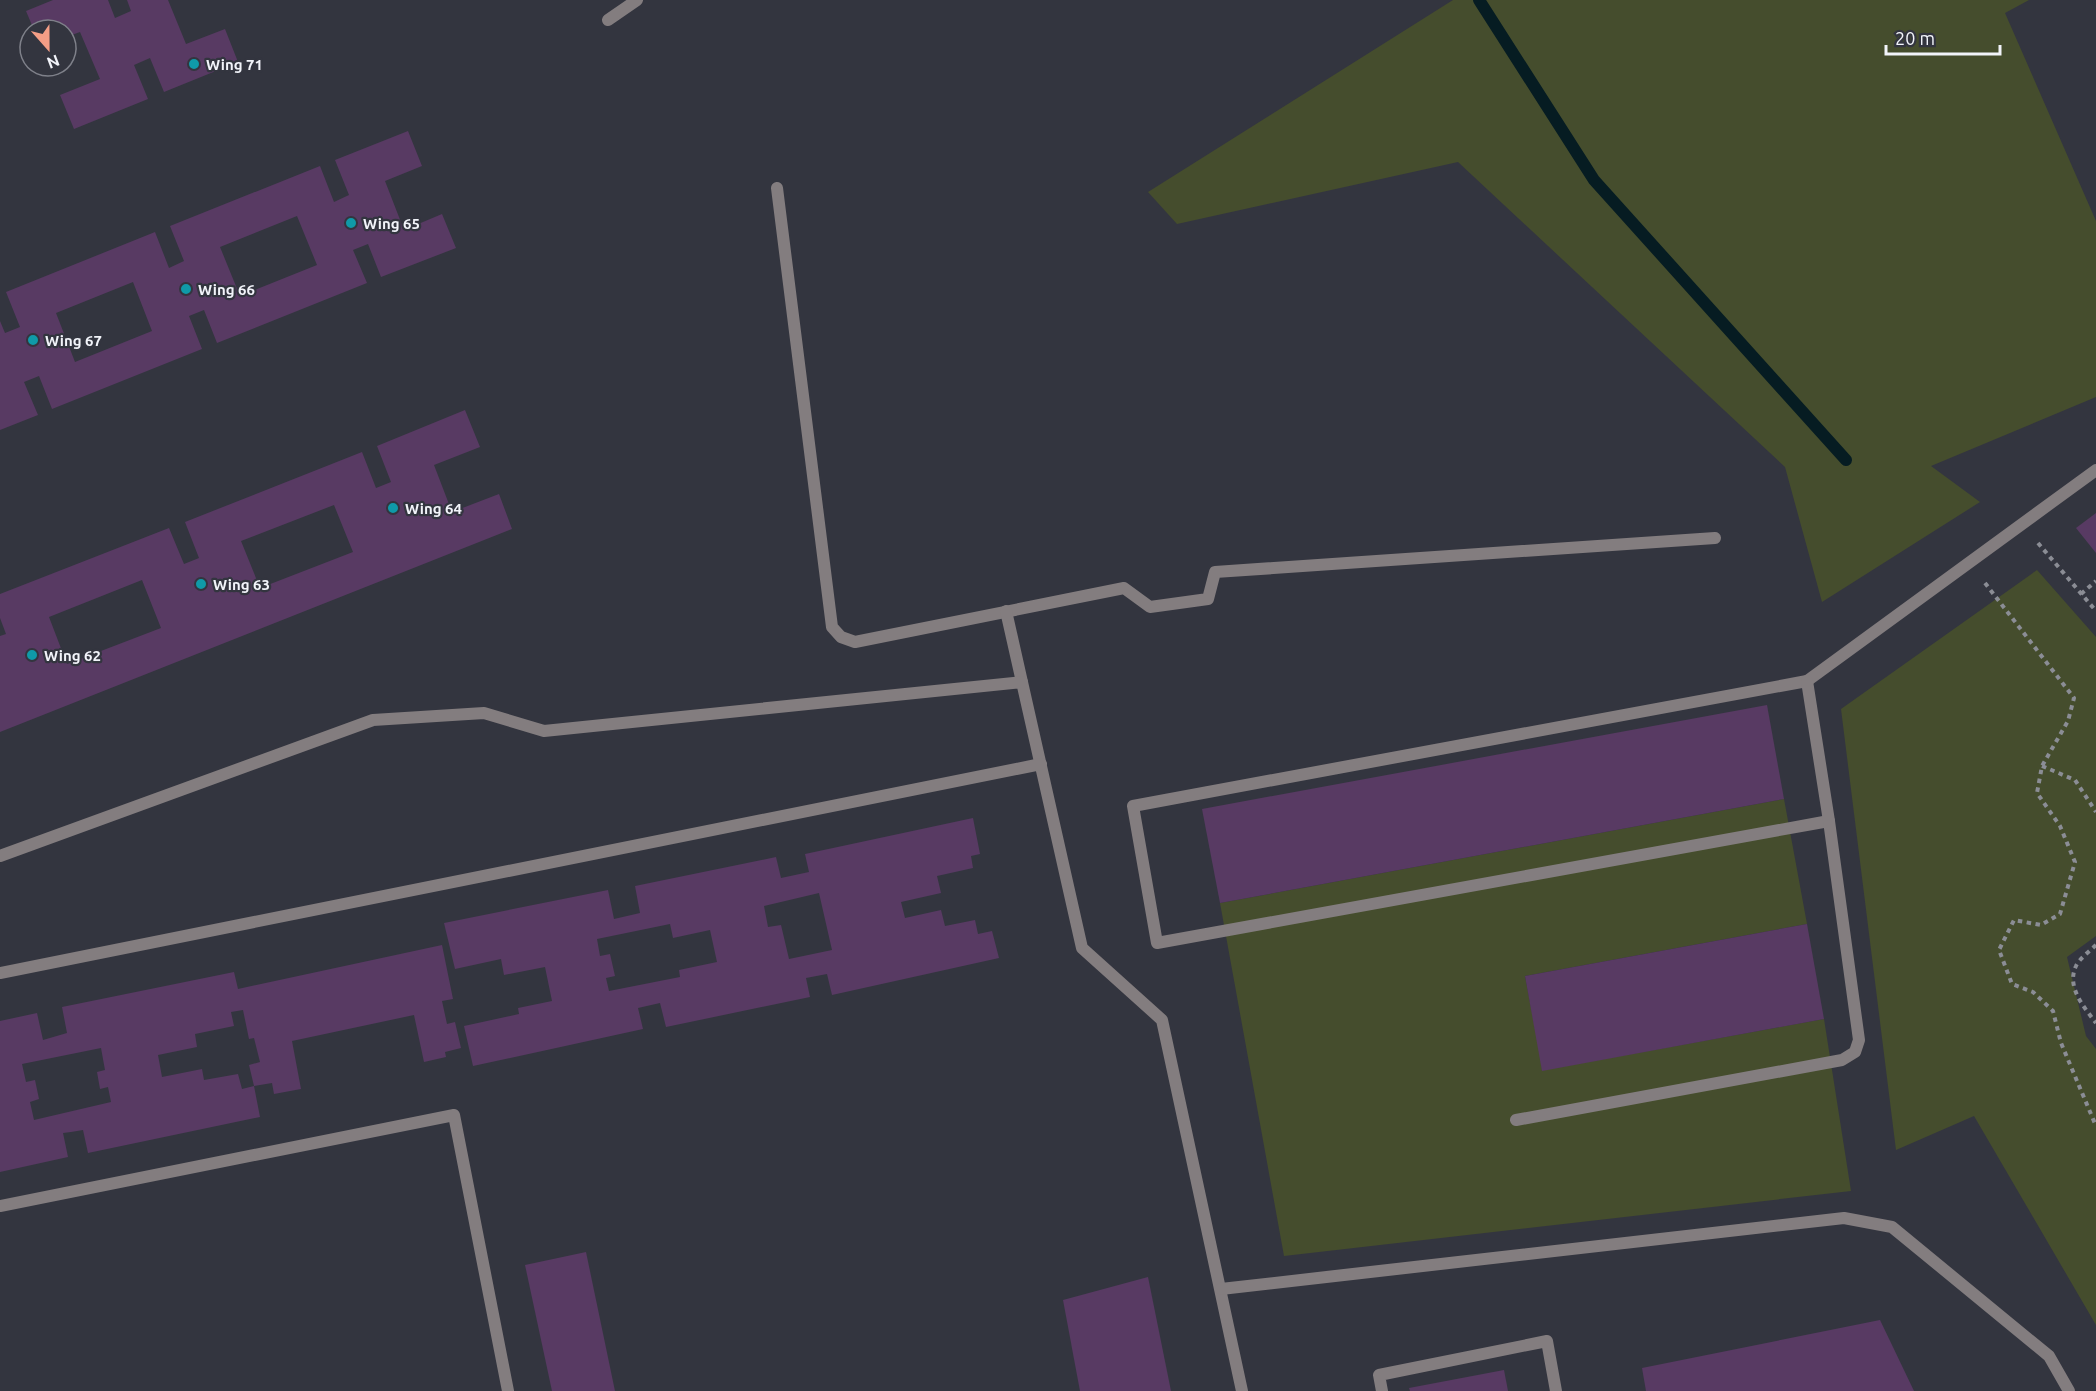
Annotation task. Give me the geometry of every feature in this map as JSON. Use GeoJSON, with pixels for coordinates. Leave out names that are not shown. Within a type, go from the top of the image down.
{"type":"FeatureCollection","features":[{"type":"Feature","properties":{"kind":"street"},"geometry":{"type":"LineString","coordinates":[[608,20],[637,0]]}},
{"type":"Feature","properties":{"kind":"street"},"geometry":{"type":"LineString","coordinates":[[777,188],[832,627],[841,637],[855,642],[1124,588],[1150,607],[1208,599],[1215,572],[1715,537]]}},
{"type":"Feature","properties":{"kind":"street"},"geometry":{"type":"LineString","coordinates":[[1829,821],[1157,943],[1132,806],[1808,681],[2096,470]]}},
{"type":"Feature","properties":{"kind":"street"},"geometry":{"type":"LineString","coordinates":[[1006,611],[1082,948],[1162,1020],[1242,1391]]}},
{"type":"Feature","properties":{"kind":"street"},"geometry":{"type":"LineString","coordinates":[[1516,1120],[1842,1060],[1855,1052],[1859,1040],[1808,681]]}},
{"type":"Feature","properties":{"kind":"street"},"geometry":{"type":"LineString","coordinates":[[0,856],[373,720],[483,713],[544,731],[1022,682]]}},
{"type":"Feature","properties":{"kind":"street"},"geometry":{"type":"LineString","coordinates":[[0,973],[1041,764]]}},
{"type":"Feature","properties":{"kind":"street"},"geometry":{"type":"LineString","coordinates":[[0,1206],[454,1115],[508,1391]]}},
{"type":"Feature","properties":{"kind":"street"},"geometry":{"type":"LineString","coordinates":[[1221,1289],[1844,1218],[1892,1227],[2049,1356],[2069,1391]]}},
{"type":"Feature","properties":{"kind":"street"},"geometry":{"type":"LineString","coordinates":[[1382,1391],[1379,1375],[1547,1341],[1556,1391]]}},
{"type":"Feature","properties":{"kind":"path"},"geometry":{"type":"LineString","coordinates":[[2023,524],[2096,611]]}},
{"type":"Feature","properties":{"kind":"path"},"geometry":{"type":"LineString","coordinates":[[1970,563],[2073,698],[2068,721],[2042,766],[2037,793],[2060,826],[2075,862],[2060,914],[2041,925],[2014,920],[1999,950],[2012,984],[2033,992],[2053,1011],[2061,1043],[2096,1126]]}},
{"type":"Feature","properties":{"kind":"path"},"geometry":{"type":"LineString","coordinates":[[2081,594],[2096,581]]}},
{"type":"Feature","properties":{"kind":"path"},"geometry":{"type":"LineString","coordinates":[[2042,766],[2075,780],[2096,812]]}},
{"type":"Feature","properties":{"kind":"path"},"geometry":{"type":"LineString","coordinates":[[2096,945],[2076,965],[2073,979],[2078,1000],[2096,1023]]}},
{"type":"Feature","properties":{"kind":"green space"},"geometry":{"type":"Polygon","coordinates":[[[1453,0],[2029,0],[2005,13],[2096,221],[2096,397],[1931,466],[1980,502],[1822,602],[1785,467],[1458,162],[1177,224],[1148,192],[1453,0]]]}},
{"type":"Feature","properties":{"kind":"green space"},"geometry":{"type":"Polygon","coordinates":[[[2037,570],[2096,637],[2096,936],[2067,957],[2086,1036],[2096,1049],[2096,1325],[1974,1116],[1896,1150],[1841,709],[2037,570]]]}},
{"type":"Feature","properties":{"kind":"green space"},"geometry":{"type":"Polygon","coordinates":[[[1784,799],[1807,924],[1525,976],[1543,1070],[1824,1019],[1851,1191],[1284,1256],[1220,903],[1784,799]]]}},
{"type":"Feature","properties":{"kind":"building","name":"Wing 71"},"geometry":{"type":"Polygon","coordinates":[[[53,0],[108,0],[115,18],[131,11],[127,0],[168,0],[186,44],[225,29],[238,62],[164,92],[150,58],[134,65],[148,99],[74,129],[60,95],[100,79],[80,32],[78,33],[78,18],[29,18],[26,11],[53,0]]]}},
{"type":"Feature","properties":{"kind":"building"},"geometry":{"type":"Polygon","coordinates":[[[408,131],[422,166],[385,181],[404,230],[442,214],[456,248],[381,277],[368,244],[353,250],[367,283],[217,343],[204,310],[189,316],[202,349],[52,409],[39,376],[24,382],[38,415],[0,430],[0,321],[5,333],[20,327],[6,292],[155,232],[169,268],[184,261],[170,226],[320,166],[334,202],[349,195],[335,160],[408,131]],[[297,216],[220,247],[240,296],[317,265],[297,216]],[[133,282],[56,313],[75,362],[152,331],[133,282]]]}},
{"type":"Feature","properties":{"kind":"building"},"geometry":{"type":"Polygon","coordinates":[[[465,410],[480,447],[434,465],[452,512],[499,494],[512,529],[0,732],[0,636],[6,634],[0,618],[0,594],[169,528],[184,564],[199,558],[185,522],[362,452],[376,488],[391,482],[377,446],[465,410]],[[334,505],[241,541],[260,588],[353,552],[334,505]],[[142,580],[49,617],[67,664],[161,628],[142,580]]]}},
{"type":"Feature","properties":{"kind":"building"},"geometry":{"type":"Polygon","coordinates":[[[2096,513],[2096,553],[2076,528],[2096,513]]]}},
{"type":"Feature","properties":{"kind":"building"},"geometry":{"type":"Polygon","coordinates":[[[1767,705],[1784,799],[1220,903],[1202,809],[1767,705]]]}},
{"type":"Feature","properties":{"kind":"building"},"geometry":{"type":"Polygon","coordinates":[[[973,818],[980,854],[971,856],[973,868],[937,876],[941,893],[901,902],[905,918],[941,910],[945,926],[975,920],[978,934],[992,931],[999,958],[832,995],[827,974],[806,978],[810,997],[666,1027],[660,1003],[638,1008],[643,1029],[473,1066],[464,1026],[519,1014],[518,1008],[552,1001],[545,967],[504,975],[501,959],[455,969],[444,923],[608,890],[614,919],[640,913],[635,886],[776,857],[781,878],[809,872],[805,854],[973,818]],[[819,893],[764,906],[768,927],[781,925],[789,959],[832,950],[819,893]],[[670,924],[597,939],[600,956],[610,954],[615,976],[606,978],[609,991],[680,977],[679,970],[717,962],[710,930],[673,938],[670,924]]]}},
{"type":"Feature","properties":{"kind":"building"},"geometry":{"type":"Polygon","coordinates":[[[1807,924],[1824,1019],[1542,1071],[1525,976],[1807,924]]]}},
{"type":"Feature","properties":{"kind":"building"},"geometry":{"type":"Polygon","coordinates":[[[442,945],[453,999],[442,1001],[447,1024],[455,1022],[461,1048],[445,1052],[446,1057],[424,1062],[414,1015],[292,1041],[301,1089],[274,1094],[272,1083],[254,1086],[260,1117],[88,1153],[83,1130],[63,1133],[68,1157],[0,1172],[0,1021],[37,1013],[43,1040],[67,1033],[62,1007],[234,972],[238,989],[442,945]],[[243,1010],[231,1012],[234,1026],[195,1034],[197,1047],[158,1055],[162,1077],[202,1069],[204,1080],[238,1074],[242,1089],[254,1086],[249,1065],[260,1062],[254,1038],[249,1039],[243,1010]],[[101,1048],[22,1064],[26,1082],[35,1080],[39,1099],[30,1102],[34,1120],[111,1102],[108,1087],[100,1089],[97,1072],[105,1070],[101,1048]]]}},
{"type":"Feature","properties":{"kind":"building"},"geometry":{"type":"Polygon","coordinates":[[[586,1252],[615,1391],[552,1391],[525,1265],[586,1252]]]}},
{"type":"Feature","properties":{"kind":"building"},"geometry":{"type":"Polygon","coordinates":[[[1148,1277],[1171,1391],[1080,1391],[1063,1300],[1148,1277]]]}},
{"type":"Feature","properties":{"kind":"building"},"geometry":{"type":"Polygon","coordinates":[[[1880,1320],[1914,1391],[1646,1391],[1642,1368],[1880,1320]]]}},
{"type":"Feature","properties":{"kind":"building"},"geometry":{"type":"Polygon","coordinates":[[[1504,1370],[1508,1391],[1410,1391],[1409,1388],[1504,1370]]]}},
{"type":"Feature","properties":{"kind":"waterway"},"geometry":{"type":"LineString","coordinates":[[1479,0],[1594,180],[1846,460]]}},
{"type":"Feature","properties":{"kind":"place","name":"Wing 71"},"geometry":{"type":"Point","coordinates":[194,64]}},
{"type":"Feature","properties":{"kind":"place","name":"Wing 65"},"geometry":{"type":"Point","coordinates":[351,223]}},
{"type":"Feature","properties":{"kind":"place","name":"Wing 66"},"geometry":{"type":"Point","coordinates":[186,289]}},
{"type":"Feature","properties":{"kind":"place","name":"Wing 67"},"geometry":{"type":"Point","coordinates":[33,340]}},
{"type":"Feature","properties":{"kind":"place","name":"Wing 64"},"geometry":{"type":"Point","coordinates":[393,508]}},
{"type":"Feature","properties":{"kind":"place","name":"Wing 63"},"geometry":{"type":"Point","coordinates":[201,584]}},
{"type":"Feature","properties":{"kind":"place","name":"Wing 62"},"geometry":{"type":"Point","coordinates":[32,655]}}]}
